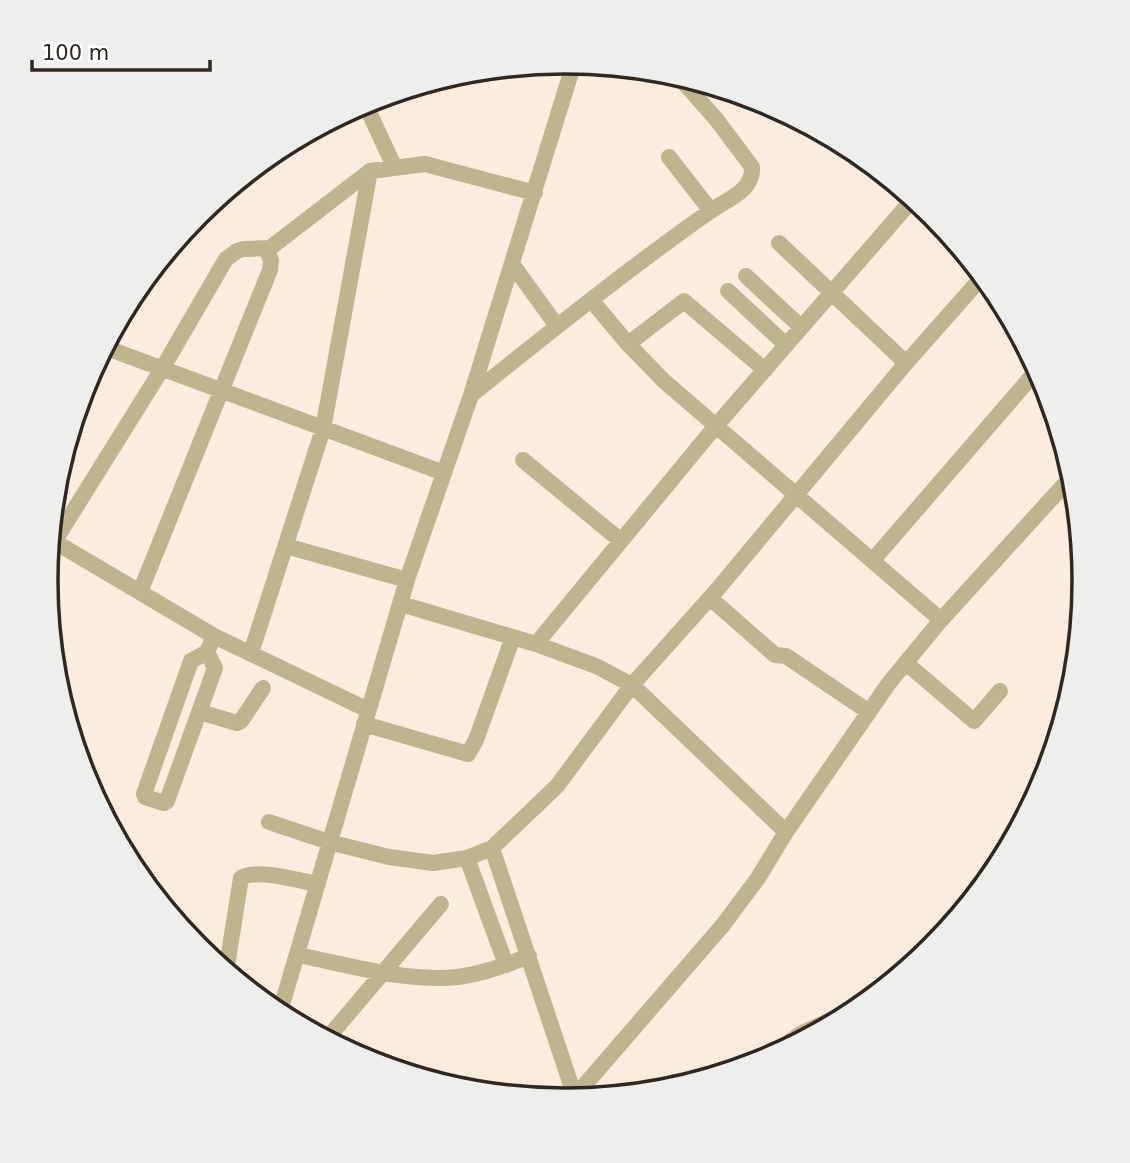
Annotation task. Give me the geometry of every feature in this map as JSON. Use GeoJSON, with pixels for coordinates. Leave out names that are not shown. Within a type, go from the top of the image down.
{"type":"FeatureCollection","features":[{"type":"Feature","properties":{"kind":"street"},"geometry":{"type":"LineString","coordinates":[[283,1003],[407,580],[471,395],[571,74]]}},
{"type":"Feature","properties":{"kind":"street"},"geometry":{"type":"LineString","coordinates":[[471,395],[557,326],[711,211],[748,187],[753,175],[752,167],[716,118],[691,91]]}},
{"type":"Feature","properties":{"kind":"street"},"geometry":{"type":"LineString","coordinates":[[370,114],[395,168]]}},
{"type":"Feature","properties":{"kind":"street"},"geometry":{"type":"LineString","coordinates":[[669,157],[711,211]]}},
{"type":"Feature","properties":{"kind":"street"},"geometry":{"type":"LineString","coordinates":[[61,527],[162,369],[226,259],[237,251],[266,249],[370,171],[425,164],[535,193]]}},
{"type":"Feature","properties":{"kind":"street"},"geometry":{"type":"LineString","coordinates":[[251,653],[323,429],[370,171]]}},
{"type":"Feature","properties":{"kind":"street"},"geometry":{"type":"LineString","coordinates":[[536,643],[715,427],[907,207]]}},
{"type":"Feature","properties":{"kind":"street"},"geometry":{"type":"LineString","coordinates":[[779,243],[906,363]]}},
{"type":"Feature","properties":{"kind":"street"},"geometry":{"type":"LineString","coordinates":[[140,592],[270,270],[271,260],[266,249]]}},
{"type":"Feature","properties":{"kind":"street"},"geometry":{"type":"LineString","coordinates":[[512,264],[557,326]]}},
{"type":"Feature","properties":{"kind":"street"},"geometry":{"type":"LineString","coordinates":[[746,276],[801,327]]}},
{"type":"Feature","properties":{"kind":"street"},"geometry":{"type":"LineString","coordinates":[[269,822],[330,842],[389,857],[433,863],[467,858],[492,848],[557,786],[632,685],[975,284]]}},
{"type":"Feature","properties":{"kind":"street"},"geometry":{"type":"LineString","coordinates":[[728,292],[786,345]]}},
{"type":"Feature","properties":{"kind":"street"},"geometry":{"type":"LineString","coordinates":[[592,300],[628,344],[664,381],[941,620]]}},
{"type":"Feature","properties":{"kind":"street"},"geometry":{"type":"LineString","coordinates":[[628,344],[684,300],[765,370]]}},
{"type":"Feature","properties":{"kind":"street"},"geometry":{"type":"LineString","coordinates":[[113,351],[444,473]]}},
{"type":"Feature","properties":{"kind":"street"},"geometry":{"type":"LineString","coordinates":[[873,560],[1030,378]]}},
{"type":"Feature","properties":{"kind":"street"},"geometry":{"type":"LineString","coordinates":[[523,460],[621,541]]}},
{"type":"Feature","properties":{"kind":"street"},"geometry":{"type":"LineString","coordinates":[[583,1088],[723,925],[758,878],[786,832],[869,712],[906,663],[941,620],[1063,486]]}},
{"type":"Feature","properties":{"kind":"street"},"geometry":{"type":"LineString","coordinates":[[59,545],[214,636],[251,653],[366,717],[468,754],[476,740],[513,637]]}},
{"type":"Feature","properties":{"kind":"street"},"geometry":{"type":"LineString","coordinates":[[286,546],[407,580]]}},
{"type":"Feature","properties":{"kind":"street"},"geometry":{"type":"LineString","coordinates":[[709,598],[775,655],[786,656],[869,712]]}},
{"type":"Feature","properties":{"kind":"street"},"geometry":{"type":"LineString","coordinates":[[401,604],[536,643],[596,666],[632,685],[786,832]]}},
{"type":"Feature","properties":{"kind":"street"},"geometry":{"type":"LineString","coordinates":[[207,652],[215,668],[167,801],[164,803],[145,797],[144,793],[191,661],[207,652],[214,636]]}},
{"type":"Feature","properties":{"kind":"street"},"geometry":{"type":"LineString","coordinates":[[906,663],[974,721],[1000,691]]}},
{"type":"Feature","properties":{"kind":"street"},"geometry":{"type":"LineString","coordinates":[[200,712],[237,723],[263,688]]}},
{"type":"Feature","properties":{"kind":"street"},"geometry":{"type":"LineString","coordinates":[[492,848],[573,1089]]}},
{"type":"Feature","properties":{"kind":"street"},"geometry":{"type":"LineString","coordinates":[[467,858],[506,965]]}},
{"type":"Feature","properties":{"kind":"street"},"geometry":{"type":"LineString","coordinates":[[228,960],[241,878],[263,874],[318,884]]}},
{"type":"Feature","properties":{"kind":"street"},"geometry":{"type":"LineString","coordinates":[[333,1032],[441,904]]}},
{"type":"Feature","properties":{"kind":"street"},"geometry":{"type":"LineString","coordinates":[[298,955],[405,975],[450,977],[469,975],[529,956]]}}]}
